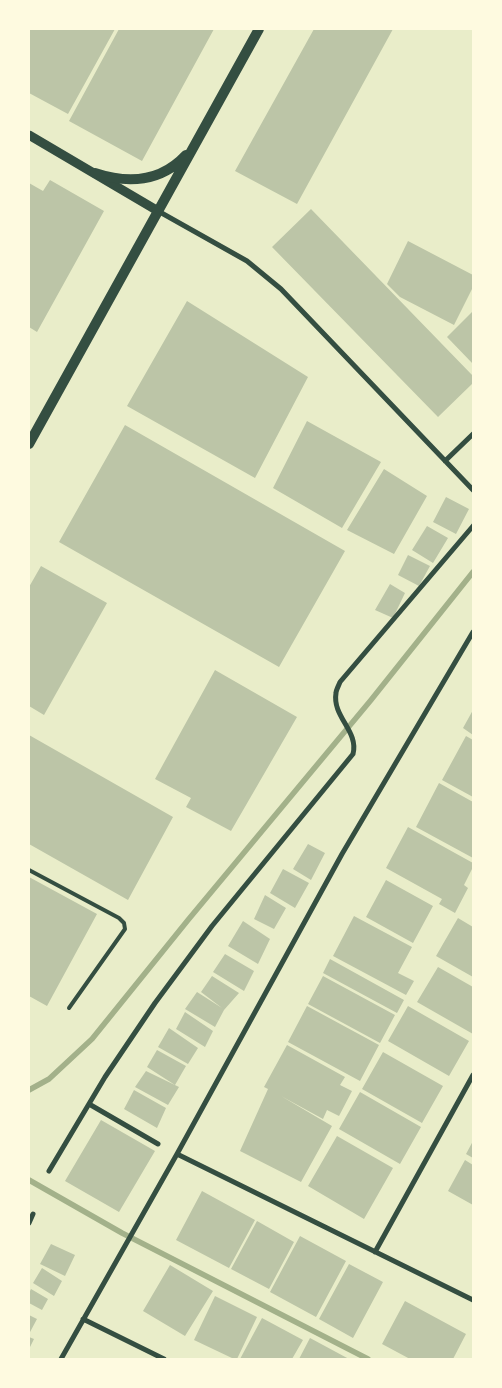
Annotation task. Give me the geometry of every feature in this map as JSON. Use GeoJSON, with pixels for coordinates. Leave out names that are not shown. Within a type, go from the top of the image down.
{"type":"FeatureCollection","features":[{"type":"Feature","properties":{"kind":"main road"},"geometry":{"type":"LineString","coordinates":[[29,444],[259,29]]}},
{"type":"Feature","properties":{"kind":"main road"},"geometry":{"type":"LineString","coordinates":[[95,173],[131,180],[149,177],[166,170],[181,160],[194,146]]}},
{"type":"Feature","properties":{"kind":"street"},"geometry":{"type":"LineString","coordinates":[[29,135],[247,262],[281,289],[473,490]]}},
{"type":"Feature","properties":{"kind":"street"},"geometry":{"type":"LineString","coordinates":[[445,461],[473,434]]}},
{"type":"Feature","properties":{"kind":"street"},"geometry":{"type":"LineString","coordinates":[[49,1171],[105,1077],[155,1003],[212,926],[353,754],[354,739],[336,708],[336,693],[340,682],[473,526]]}},
{"type":"Feature","properties":{"kind":"street"},"geometry":{"type":"LineString","coordinates":[[61,1359],[177,1154],[342,854],[473,632]]}},
{"type":"Feature","properties":{"kind":"street"},"geometry":{"type":"LineString","coordinates":[[375,1252],[473,1075]]}},
{"type":"Feature","properties":{"kind":"street"},"geometry":{"type":"LineString","coordinates":[[89,1104],[158,1144]]}},
{"type":"Feature","properties":{"kind":"street"},"geometry":{"type":"LineString","coordinates":[[177,1154],[473,1300]]}},
{"type":"Feature","properties":{"kind":"street"},"geometry":{"type":"LineString","coordinates":[[29,1223],[33,1214]]}},
{"type":"Feature","properties":{"kind":"street"},"geometry":{"type":"LineString","coordinates":[[83,1319],[164,1359]]}},
{"type":"Feature","properties":{"kind":"lane"},"geometry":{"type":"LineString","coordinates":[[29,870],[119,918],[124,923],[125,928],[69,1008]]}},
{"type":"Feature","properties":{"kind":"building"},"geometry":{"type":"Polygon","coordinates":[[[29,29],[115,29],[68,114],[29,93],[29,29]]]}},
{"type":"Feature","properties":{"kind":"building"},"geometry":{"type":"Polygon","coordinates":[[[119,29],[214,29],[142,161],[69,121],[119,29]]]}},
{"type":"Feature","properties":{"kind":"building"},"geometry":{"type":"Polygon","coordinates":[[[314,29],[393,29],[297,204],[235,171],[314,29]]]}},
{"type":"Feature","properties":{"kind":"building"},"geometry":{"type":"Polygon","coordinates":[[[50,180],[104,211],[37,332],[29,327],[29,183],[43,191],[50,180]]]}},
{"type":"Feature","properties":{"kind":"building"},"geometry":{"type":"Polygon","coordinates":[[[311,209],[473,376],[473,383],[438,417],[272,247],[311,209]]]}},
{"type":"Feature","properties":{"kind":"building"},"geometry":{"type":"Polygon","coordinates":[[[408,241],[473,275],[473,287],[454,325],[400,297],[387,284],[408,241]]]}},
{"type":"Feature","properties":{"kind":"building"},"geometry":{"type":"Polygon","coordinates":[[[187,301],[308,377],[255,478],[127,406],[187,301]]]}},
{"type":"Feature","properties":{"kind":"building"},"geometry":{"type":"Polygon","coordinates":[[[473,311],[473,364],[447,337],[473,311]]]}},
{"type":"Feature","properties":{"kind":"building"},"geometry":{"type":"Polygon","coordinates":[[[307,421],[381,462],[342,528],[273,488],[307,421]]]}},
{"type":"Feature","properties":{"kind":"building"},"geometry":{"type":"Polygon","coordinates":[[[125,425],[345,551],[279,667],[59,542],[125,425]]]}},
{"type":"Feature","properties":{"kind":"building"},"geometry":{"type":"Polygon","coordinates":[[[384,469],[427,496],[394,554],[347,530],[384,469]]]}},
{"type":"Feature","properties":{"kind":"building"},"geometry":{"type":"Polygon","coordinates":[[[446,497],[469,509],[456,534],[433,522],[446,497]]]}},
{"type":"Feature","properties":{"kind":"building"},"geometry":{"type":"Polygon","coordinates":[[[427,526],[448,538],[433,563],[412,550],[427,526]]]}},
{"type":"Feature","properties":{"kind":"building"},"geometry":{"type":"Polygon","coordinates":[[[408,555],[430,566],[419,586],[398,575],[408,555]]]}},
{"type":"Feature","properties":{"kind":"building"},"geometry":{"type":"Polygon","coordinates":[[[41,566],[107,603],[44,715],[29,706],[29,587],[41,566]]]}},
{"type":"Feature","properties":{"kind":"building"},"geometry":{"type":"Polygon","coordinates":[[[390,584],[405,593],[393,618],[375,610],[390,584]]]}},
{"type":"Feature","properties":{"kind":"building"},"geometry":{"type":"Polygon","coordinates":[[[215,670],[297,717],[231,831],[186,807],[191,798],[155,779],[215,670]]]}},
{"type":"Feature","properties":{"kind":"building"},"geometry":{"type":"Polygon","coordinates":[[[473,710],[473,735],[463,728],[473,710]]]}},
{"type":"Feature","properties":{"kind":"building"},"geometry":{"type":"Polygon","coordinates":[[[29,735],[173,817],[128,900],[29,844],[29,735]]]}},
{"type":"Feature","properties":{"kind":"building"},"geometry":{"type":"Polygon","coordinates":[[[466,736],[473,740],[473,797],[442,780],[466,736]]]}},
{"type":"Feature","properties":{"kind":"building"},"geometry":{"type":"Polygon","coordinates":[[[439,783],[473,802],[473,858],[416,827],[439,783]]]}},
{"type":"Feature","properties":{"kind":"building"},"geometry":{"type":"Polygon","coordinates":[[[408,827],[473,863],[473,867],[464,885],[468,888],[455,913],[439,904],[442,899],[386,868],[408,827]]]}},
{"type":"Feature","properties":{"kind":"building"},"geometry":{"type":"Polygon","coordinates":[[[308,844],[325,853],[311,880],[293,869],[308,844]]]}},
{"type":"Feature","properties":{"kind":"building"},"geometry":{"type":"Polygon","coordinates":[[[283,869],[309,883],[295,908],[270,893],[283,869]]]}},
{"type":"Feature","properties":{"kind":"building"},"geometry":{"type":"Polygon","coordinates":[[[29,877],[97,914],[47,1006],[29,996],[29,877]]]}},
{"type":"Feature","properties":{"kind":"building"},"geometry":{"type":"Polygon","coordinates":[[[386,880],[433,906],[413,943],[366,917],[386,880]]]}},
{"type":"Feature","properties":{"kind":"building"},"geometry":{"type":"Polygon","coordinates":[[[265,895],[286,908],[274,929],[254,919],[265,895]]]}},
{"type":"Feature","properties":{"kind":"building"},"geometry":{"type":"Polygon","coordinates":[[[354,916],[412,947],[398,973],[414,981],[406,995],[333,956],[354,916]]]}},
{"type":"Feature","properties":{"kind":"building"},"geometry":{"type":"Polygon","coordinates":[[[458,918],[473,927],[473,977],[436,956],[458,918]]]}},
{"type":"Feature","properties":{"kind":"building"},"geometry":{"type":"Polygon","coordinates":[[[243,921],[270,939],[258,964],[228,946],[243,921]]]}},
{"type":"Feature","properties":{"kind":"building"},"geometry":{"type":"Polygon","coordinates":[[[225,954],[254,971],[244,991],[213,972],[225,954]]]}},
{"type":"Feature","properties":{"kind":"building"},"geometry":{"type":"Polygon","coordinates":[[[330,959],[404,1000],[397,1013],[323,973],[330,959]]]}},
{"type":"Feature","properties":{"kind":"building"},"geometry":{"type":"Polygon","coordinates":[[[438,967],[473,987],[473,1034],[417,1002],[438,967]]]}},
{"type":"Feature","properties":{"kind":"building"},"geometry":{"type":"Polygon","coordinates":[[[212,976],[239,993],[224,1010],[215,1027],[185,1009],[197,992],[222,1008],[201,992],[212,976]]]}},
{"type":"Feature","properties":{"kind":"building"},"geometry":{"type":"Polygon","coordinates":[[[323,976],[395,1015],[380,1043],[308,1004],[323,976]]]}},
{"type":"Feature","properties":{"kind":"building"},"geometry":{"type":"Polygon","coordinates":[[[307,1006],[379,1045],[360,1081],[288,1042],[307,1006]]]}},
{"type":"Feature","properties":{"kind":"building"},"geometry":{"type":"Polygon","coordinates":[[[408,1006],[469,1041],[449,1076],[388,1041],[408,1006]]]}},
{"type":"Feature","properties":{"kind":"building"},"geometry":{"type":"Polygon","coordinates":[[[185,1012],[213,1031],[205,1047],[176,1029],[185,1012]]]}},
{"type":"Feature","properties":{"kind":"building"},"geometry":{"type":"Polygon","coordinates":[[[169,1028],[198,1048],[188,1064],[158,1047],[169,1028]]]}},
{"type":"Feature","properties":{"kind":"building"},"geometry":{"type":"Polygon","coordinates":[[[287,1045],[345,1077],[340,1085],[352,1091],[339,1116],[327,1110],[323,1119],[281,1096],[332,1126],[301,1182],[240,1151],[268,1089],[264,1087],[287,1045]]]}},
{"type":"Feature","properties":{"kind":"building"},"geometry":{"type":"Polygon","coordinates":[[[157,1050],[186,1066],[175,1085],[147,1067],[157,1050]]]}},
{"type":"Feature","properties":{"kind":"building"},"geometry":{"type":"Polygon","coordinates":[[[383,1052],[443,1086],[422,1123],[362,1089],[383,1052]]]}},
{"type":"Feature","properties":{"kind":"building"},"geometry":{"type":"Polygon","coordinates":[[[146,1071],[179,1087],[168,1105],[135,1087],[146,1071]]]}},
{"type":"Feature","properties":{"kind":"building"},"geometry":{"type":"Polygon","coordinates":[[[134,1090],[166,1108],[157,1128],[124,1109],[134,1090]]]}},
{"type":"Feature","properties":{"kind":"building"},"geometry":{"type":"Polygon","coordinates":[[[360,1092],[421,1127],[400,1164],[339,1129],[360,1092]]]}},
{"type":"Feature","properties":{"kind":"building"},"geometry":{"type":"Polygon","coordinates":[[[101,1120],[155,1151],[119,1212],[65,1181],[101,1120]]]}},
{"type":"Feature","properties":{"kind":"building"},"geometry":{"type":"Polygon","coordinates":[[[337,1136],[393,1168],[364,1219],[308,1186],[337,1136]]]}},
{"type":"Feature","properties":{"kind":"building"},"geometry":{"type":"Polygon","coordinates":[[[473,1141],[473,1158],[466,1154],[473,1141]]]}},
{"type":"Feature","properties":{"kind":"building"},"geometry":{"type":"Polygon","coordinates":[[[465,1160],[473,1165],[473,1205],[448,1191],[465,1160]]]}},
{"type":"Feature","properties":{"kind":"building"},"geometry":{"type":"Polygon","coordinates":[[[202,1191],[255,1220],[229,1268],[176,1240],[202,1191]]]}},
{"type":"Feature","properties":{"kind":"building"},"geometry":{"type":"Polygon","coordinates":[[[257,1221],[294,1242],[269,1289],[231,1269],[257,1221]]]}},
{"type":"Feature","properties":{"kind":"building"},"geometry":{"type":"Polygon","coordinates":[[[300,1236],[346,1261],[316,1317],[270,1292],[300,1236]]]}},
{"type":"Feature","properties":{"kind":"building"},"geometry":{"type":"Polygon","coordinates":[[[51,1244],[75,1255],[65,1276],[40,1264],[51,1244]]]}},
{"type":"Feature","properties":{"kind":"building"},"geometry":{"type":"Polygon","coordinates":[[[349,1264],[383,1282],[353,1338],[319,1319],[349,1264]]]}},
{"type":"Feature","properties":{"kind":"building"},"geometry":{"type":"Polygon","coordinates":[[[170,1265],[213,1291],[185,1336],[143,1311],[170,1265]]]}},
{"type":"Feature","properties":{"kind":"building"},"geometry":{"type":"Polygon","coordinates":[[[42,1268],[62,1281],[54,1296],[33,1283],[42,1268]]]}},
{"type":"Feature","properties":{"kind":"building"},"geometry":{"type":"Polygon","coordinates":[[[31,1289],[48,1299],[42,1310],[29,1303],[31,1289]]]}},
{"type":"Feature","properties":{"kind":"building"},"geometry":{"type":"Polygon","coordinates":[[[215,1296],[257,1317],[237,1359],[194,1340],[215,1296]]]}},
{"type":"Feature","properties":{"kind":"building"},"geometry":{"type":"Polygon","coordinates":[[[405,1301],[466,1334],[453,1359],[410,1359],[382,1344],[405,1301]]]}},
{"type":"Feature","properties":{"kind":"building"},"geometry":{"type":"Polygon","coordinates":[[[29,1315],[37,1319],[29,1334],[29,1315]]]}},
{"type":"Feature","properties":{"kind":"building"},"geometry":{"type":"Polygon","coordinates":[[[262,1318],[303,1340],[292,1359],[240,1359],[262,1318]]]}},
{"type":"Feature","properties":{"kind":"building"},"geometry":{"type":"Polygon","coordinates":[[[29,1337],[34,1339],[29,1349],[29,1337]]]}},
{"type":"Feature","properties":{"kind":"building"},"geometry":{"type":"Polygon","coordinates":[[[310,1338],[349,1359],[299,1359],[310,1338]]]}},
{"type":"Feature","properties":{"kind":"waterway"},"geometry":{"type":"LineString","coordinates":[[29,1090],[49,1079],[92,1039],[371,700],[473,572]]}},
{"type":"Feature","properties":{"kind":"waterway"},"geometry":{"type":"LineString","coordinates":[[29,1180],[122,1233],[368,1359]]}}]}
